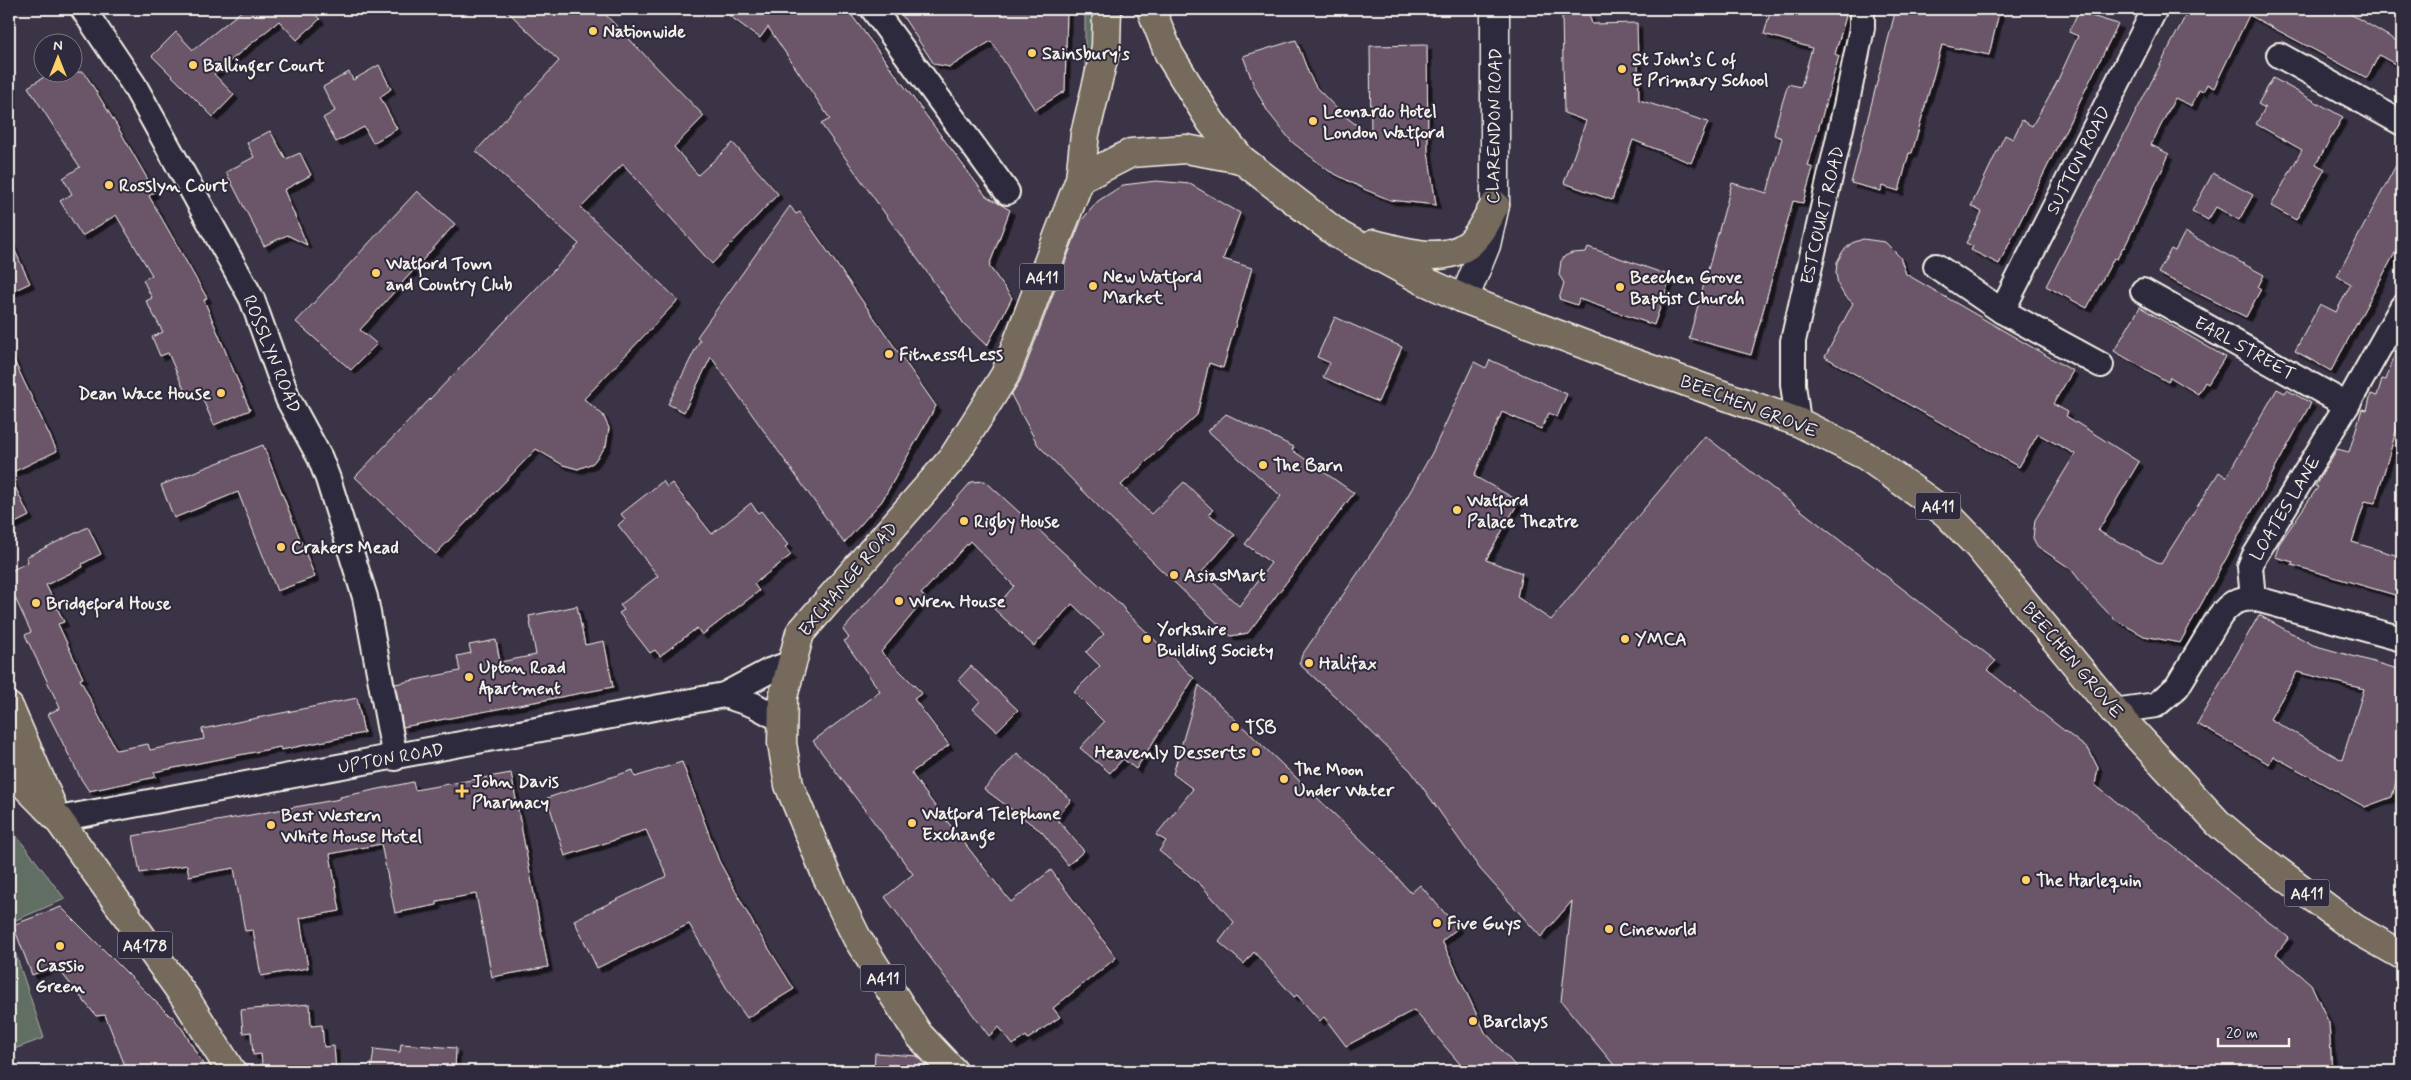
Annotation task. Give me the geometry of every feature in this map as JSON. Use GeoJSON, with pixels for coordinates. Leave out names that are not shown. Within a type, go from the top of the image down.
{"type":"FeatureCollection","features":[{"type":"Feature","properties":{"kind":"main road","name":"A411"},"geometry":{"type":"LineString","coordinates":[[1080,178],[1086,134],[1106,47],[1107,9]]}},
{"type":"Feature","properties":{"kind":"main road","name":"BEECHEN GROVE"},"geometry":{"type":"LineString","coordinates":[[1151,9],[1169,54],[1211,122],[1241,159],[1339,235],[1420,279],[1464,299],[1798,422],[1866,456],[1946,512],[1978,546],[2114,710],[2218,823],[2252,852],[2354,928],[2402,955]]}},
{"type":"Feature","properties":{"kind":"main road","name":"A411"},"geometry":{"type":"LineString","coordinates":[[1080,178],[1131,153],[1186,149],[1241,159]]}},
{"type":"Feature","properties":{"kind":"main road","name":"EXCHANGE ROAD"},"geometry":{"type":"LineString","coordinates":[[952,1071],[920,1036],[857,938],[827,877],[789,785],[782,743],[783,697],[800,633],[952,459],[1004,375],[1080,178]]}},
{"type":"Feature","properties":{"kind":"main road"},"geometry":{"type":"LineString","coordinates":[[1339,235],[1432,256],[1450,253],[1469,244],[1480,230],[1494,205]]}},
{"type":"Feature","properties":{"kind":"main road","name":"A4178"},"geometry":{"type":"LineString","coordinates":[[9,707],[58,819]]}},
{"type":"Feature","properties":{"kind":"main road","name":"A4178"},"geometry":{"type":"LineString","coordinates":[[9,769],[58,819],[186,999],[231,1071]]}},
{"type":"Feature","properties":{"kind":"street","name":"ROSSLYN ROAD"},"geometry":{"type":"LineString","coordinates":[[83,9],[134,85],[252,299],[288,399],[322,465],[365,597],[395,758]]}},
{"type":"Feature","properties":{"kind":"street"},"geometry":{"type":"LineString","coordinates":[[873,9],[1007,192]]}},
{"type":"Feature","properties":{"kind":"street","name":"CLARENDON ROAD"},"geometry":{"type":"LineString","coordinates":[[1464,299],[1486,245],[1494,205],[1495,9]]}},
{"type":"Feature","properties":{"kind":"street","name":"ESTCOURT ROAD"},"geometry":{"type":"LineString","coordinates":[[1798,422],[1793,384],[1793,341],[1846,106],[1862,28],[1862,9]]}},
{"type":"Feature","properties":{"kind":"street","name":"SUTTON ROAD"},"geometry":{"type":"LineString","coordinates":[[2002,311],[2155,9]]}},
{"type":"Feature","properties":{"kind":"street"},"geometry":{"type":"LineString","coordinates":[[2279,55],[2402,123]]}},
{"type":"Feature","properties":{"kind":"street"},"geometry":{"type":"LineString","coordinates":[[1936,266],[2002,311],[2101,365]]}},
{"type":"Feature","properties":{"kind":"street","name":"EARL STREET"},"geometry":{"type":"LineString","coordinates":[[2143,291],[2348,405]]}},
{"type":"Feature","properties":{"kind":"street","name":"LOATES LANE"},"geometry":{"type":"LineString","coordinates":[[2253,598],[2250,567],[2254,557],[2348,405],[2402,307]]}},
{"type":"Feature","properties":{"kind":"street"},"geometry":{"type":"LineString","coordinates":[[2114,710],[2156,705],[2177,687],[2228,605],[2237,599],[2253,598],[2402,639]]}},
{"type":"Feature","properties":{"kind":"street","name":"UPTON ROAD"},"geometry":{"type":"LineString","coordinates":[[58,819],[395,758],[724,695],[769,671],[792,663]]}},
{"type":"Feature","properties":{"kind":"street","name":"UPTON ROAD"},"geometry":{"type":"LineString","coordinates":[[724,695],[754,705],[782,720]]}},
{"type":"Feature","properties":{"kind":"green space"},"geometry":{"type":"Polygon","coordinates":[[[1085,9],[1096,9],[1092,49],[1085,70],[1085,9]]]}},
{"type":"Feature","properties":{"kind":"green space"},"geometry":{"type":"Polygon","coordinates":[[[9,826],[65,899],[9,923],[9,826]]]}},
{"type":"Feature","properties":{"kind":"green space"},"geometry":{"type":"Polygon","coordinates":[[[9,934],[44,1038],[9,1051],[9,934]]]}},
{"type":"Feature","properties":{"kind":"building","name":"Ballinger Court"},"geometry":{"type":"Polygon","coordinates":[[[244,9],[309,9],[320,19],[297,40],[279,21],[214,74],[234,95],[213,117],[152,56],[176,32],[193,50],[244,9]]]}},
{"type":"Feature","properties":{"kind":"building"},"geometry":{"type":"Polygon","coordinates":[[[505,9],[600,9],[704,116],[674,147],[698,175],[733,143],[778,194],[712,264],[623,164],[581,208],[678,300],[584,399],[603,415],[609,428],[606,446],[593,463],[578,469],[563,465],[536,449],[436,554],[355,477],[579,244],[476,151],[559,61],[505,9]]]}},
{"type":"Feature","properties":{"kind":"building"},"geometry":{"type":"Polygon","coordinates":[[[720,9],[847,9],[986,196],[1010,210],[989,266],[1012,298],[987,346],[964,324],[821,124],[830,119],[768,27],[760,38],[720,9]]]}},
{"type":"Feature","properties":{"kind":"building","name":"Sainsbury's"},"geometry":{"type":"Polygon","coordinates":[[[898,9],[1067,9],[1065,91],[1035,110],[991,41],[950,67],[934,64],[898,9]]]}},
{"type":"Feature","properties":{"kind":"building"},"geometry":{"type":"Polygon","coordinates":[[[1771,9],[1822,9],[1846,16],[1835,54],[1839,56],[1808,166],[1813,168],[1803,203],[1793,201],[1751,355],[1689,338],[1732,183],[1767,193],[1782,138],[1774,135],[1788,84],[1801,87],[1812,48],[1764,34],[1771,9]]]}},
{"type":"Feature","properties":{"kind":"building"},"geometry":{"type":"Polygon","coordinates":[[[1896,9],[1983,9],[1999,13],[1989,55],[1942,45],[1912,153],[1909,153],[1899,191],[1882,186],[1881,191],[1851,183],[1896,9]]]}},
{"type":"Feature","properties":{"kind":"building"},"geometry":{"type":"Polygon","coordinates":[[[2189,9],[2342,9],[2402,44],[2402,68],[2379,55],[2367,78],[2249,15],[2214,88],[2207,84],[2203,92],[2199,90],[2192,106],[2175,98],[2151,145],[2169,154],[2164,166],[2124,248],[2117,259],[2114,258],[2087,308],[2046,286],[2189,9]]]}},
{"type":"Feature","properties":{"kind":"building"},"geometry":{"type":"Polygon","coordinates":[[[2078,12],[2118,24],[1999,264],[1971,250],[1973,246],[1966,243],[1982,212],[1971,206],[2005,135],[2013,139],[2022,120],[2032,126],[2056,84],[2078,36],[2069,32],[2078,12]]]}},
{"type":"Feature","properties":{"kind":"building"},"geometry":{"type":"Polygon","coordinates":[[[1589,14],[1592,24],[1637,23],[1639,100],[1708,122],[1691,163],[1633,140],[1612,200],[1564,183],[1586,121],[1564,113],[1562,15],[1589,14]]]}},
{"type":"Feature","properties":{"kind":"building","name":"Leonardo Hotel London Watford"},"geometry":{"type":"Polygon","coordinates":[[[1296,40],[1316,87],[1342,114],[1371,136],[1370,46],[1427,45],[1428,151],[1436,205],[1390,200],[1366,190],[1329,171],[1292,142],[1268,112],[1254,86],[1243,56],[1296,40]]]}},
{"type":"Feature","properties":{"kind":"building"},"geometry":{"type":"Polygon","coordinates":[[[379,65],[391,89],[380,97],[397,129],[373,143],[364,127],[336,142],[323,118],[335,111],[323,87],[349,72],[353,80],[379,65]]]}},
{"type":"Feature","properties":{"kind":"building"},"geometry":{"type":"Polygon","coordinates":[[[82,72],[84,72],[155,192],[149,196],[207,298],[204,300],[250,410],[214,425],[199,391],[187,396],[168,353],[160,356],[152,337],[163,332],[146,301],[152,298],[143,280],[152,275],[116,215],[82,236],[60,201],[72,194],[63,178],[80,167],[28,87],[36,82],[82,82],[82,72]]]}},
{"type":"Feature","properties":{"kind":"building"},"geometry":{"type":"Polygon","coordinates":[[[2273,78],[2343,117],[2316,164],[2325,169],[2296,220],[2271,206],[2302,150],[2256,124],[2265,108],[2258,104],[2273,78]]]}},
{"type":"Feature","properties":{"kind":"building"},"geometry":{"type":"Polygon","coordinates":[[[270,131],[286,159],[300,153],[311,175],[284,190],[307,245],[287,235],[264,246],[226,172],[254,157],[247,143],[270,131]]]}},
{"type":"Feature","properties":{"kind":"building"},"geometry":{"type":"Polygon","coordinates":[[[2402,154],[2402,240],[2331,371],[2295,351],[2320,304],[2336,312],[2351,284],[2337,276],[2402,154]]]}},
{"type":"Feature","properties":{"kind":"building"},"geometry":{"type":"Polygon","coordinates":[[[2213,173],[2253,195],[2239,220],[2216,207],[2208,220],[2192,211],[2213,173]]]}},
{"type":"Feature","properties":{"kind":"building"},"geometry":{"type":"Polygon","coordinates":[[[1156,181],[1190,184],[1240,213],[1223,259],[1252,268],[1223,368],[1209,363],[1197,415],[1121,485],[1151,514],[1184,482],[1213,510],[1209,514],[1235,535],[1202,572],[1239,606],[1271,563],[1245,544],[1281,496],[1208,431],[1226,414],[1294,447],[1292,450],[1354,493],[1248,633],[1231,636],[1158,567],[1038,445],[1011,395],[1020,381],[1081,221],[1098,201],[1123,185],[1156,181]]]}},
{"type":"Feature","properties":{"kind":"building","name":"Watford Town and Country Club"},"geometry":{"type":"Polygon","coordinates":[[[417,191],[455,224],[360,330],[377,344],[351,370],[296,322],[417,191]]]}},
{"type":"Feature","properties":{"kind":"building"},"geometry":{"type":"Polygon","coordinates":[[[790,206],[796,214],[800,212],[936,406],[882,501],[844,543],[711,357],[684,412],[668,404],[700,340],[697,337],[790,206]]]}},
{"type":"Feature","properties":{"kind":"building"},"geometry":{"type":"Polygon","coordinates":[[[2185,232],[2264,275],[2258,287],[2261,289],[2246,317],[2158,273],[2171,249],[2175,251],[2185,232]]]}},
{"type":"Feature","properties":{"kind":"building"},"geometry":{"type":"Polygon","coordinates":[[[9,238],[30,283],[9,293],[9,238]]]}},
{"type":"Feature","properties":{"kind":"building"},"geometry":{"type":"Polygon","coordinates":[[[1863,239],[1885,242],[1900,257],[1906,274],[2073,371],[2053,404],[2068,412],[2066,416],[2139,462],[2098,531],[2161,564],[2219,472],[2226,477],[2277,389],[2285,393],[2287,390],[2311,403],[2180,643],[2144,636],[2114,619],[2091,595],[2071,569],[2037,546],[2033,538],[2035,520],[2075,454],[2038,434],[2019,467],[1825,357],[1853,303],[1844,295],[1838,285],[1837,262],[1843,251],[1852,243],[1863,239]]]}},
{"type":"Feature","properties":{"kind":"building","name":"Beechen Grove Baptist Church"},"geometry":{"type":"Polygon","coordinates":[[[1588,247],[1671,276],[1654,325],[1579,299],[1577,305],[1559,299],[1564,283],[1559,275],[1561,261],[1565,256],[1572,253],[1586,252],[1588,247]]]}},
{"type":"Feature","properties":{"kind":"building"},"geometry":{"type":"Polygon","coordinates":[[[2140,307],[2225,357],[2208,384],[2205,382],[2198,394],[2170,377],[2168,382],[2114,351],[2140,307]]]}},
{"type":"Feature","properties":{"kind":"building"},"geometry":{"type":"Polygon","coordinates":[[[1335,317],[1402,347],[1378,402],[1323,377],[1330,363],[1317,357],[1335,317]]]}},
{"type":"Feature","properties":{"kind":"building"},"geometry":{"type":"Polygon","coordinates":[[[2399,341],[2402,341],[2402,411],[2375,503],[2365,501],[2352,542],[2402,557],[2402,597],[2292,565],[2293,562],[2275,557],[2279,544],[2318,487],[2315,486],[2337,449],[2349,452],[2362,409],[2367,410],[2371,394],[2377,396],[2382,379],[2386,380],[2399,341]]]}},
{"type":"Feature","properties":{"kind":"building"},"geometry":{"type":"Polygon","coordinates":[[[9,350],[57,451],[9,474],[9,350]]]}},
{"type":"Feature","properties":{"kind":"building"},"geometry":{"type":"Polygon","coordinates":[[[1490,360],[1567,394],[1557,417],[1549,413],[1541,429],[1502,412],[1474,476],[1519,501],[1486,560],[1522,573],[1517,597],[1551,620],[1705,436],[1996,661],[1987,670],[2089,750],[2098,768],[2095,785],[2289,938],[2276,954],[2311,984],[2329,1023],[2332,1071],[1619,1071],[1561,1001],[1572,901],[1541,937],[1480,869],[1411,771],[1337,698],[1299,664],[1302,655],[1394,520],[1432,453],[1474,362],[1486,368],[1490,360]]]}},
{"type":"Feature","properties":{"kind":"building","name":"Crakers Mead"},"geometry":{"type":"Polygon","coordinates":[[[263,445],[315,577],[277,591],[238,492],[174,518],[161,485],[263,445]]]}},
{"type":"Feature","properties":{"kind":"building"},"geometry":{"type":"Polygon","coordinates":[[[9,474],[29,516],[9,526],[9,474]]]}},
{"type":"Feature","properties":{"kind":"building"},"geometry":{"type":"Polygon","coordinates":[[[663,481],[667,487],[672,483],[712,534],[751,503],[758,513],[761,511],[788,545],[785,547],[791,555],[754,584],[759,591],[702,635],[697,628],[660,656],[655,650],[650,653],[619,613],[624,610],[620,605],[658,576],[618,525],[625,519],[621,514],[663,481]]]}},
{"type":"Feature","properties":{"kind":"building"},"geometry":{"type":"Polygon","coordinates":[[[985,481],[1122,606],[1194,678],[1136,769],[1123,759],[1110,773],[1080,748],[1104,722],[1074,692],[1100,666],[1086,652],[1104,634],[1072,604],[1034,646],[994,609],[1014,586],[970,541],[921,594],[926,598],[881,652],[922,693],[914,699],[949,745],[911,773],[932,802],[1011,902],[1051,870],[1116,958],[1053,1008],[1060,1017],[1028,1039],[1026,1036],[1013,1045],[999,1027],[989,1036],[885,897],[913,874],[813,741],[880,691],[844,641],[849,638],[843,630],[971,482],[985,481]]]}},
{"type":"Feature","properties":{"kind":"building"},"geometry":{"type":"Polygon","coordinates":[[[88,527],[101,554],[82,564],[83,567],[46,585],[64,622],[58,624],[83,678],[80,679],[116,750],[148,744],[150,750],[204,739],[202,729],[357,698],[364,733],[281,750],[280,747],[154,772],[156,777],[89,791],[48,714],[60,708],[25,635],[31,632],[9,585],[9,572],[28,562],[26,557],[88,527]]]}},
{"type":"Feature","properties":{"kind":"building"},"geometry":{"type":"Polygon","coordinates":[[[577,606],[585,645],[604,641],[613,687],[403,727],[395,684],[460,671],[457,656],[471,653],[469,645],[496,640],[500,662],[536,655],[529,616],[577,606]]]}},
{"type":"Feature","properties":{"kind":"building"},"geometry":{"type":"Polygon","coordinates":[[[2259,615],[2313,645],[2402,670],[2402,760],[2392,797],[2365,807],[2273,756],[2269,764],[2197,724],[2259,615]],[[2297,672],[2270,719],[2342,760],[2364,689],[2297,672]]]}},
{"type":"Feature","properties":{"kind":"building"},"geometry":{"type":"Polygon","coordinates":[[[971,666],[1018,710],[997,731],[973,709],[980,701],[958,680],[971,666]]]}},
{"type":"Feature","properties":{"kind":"building"},"geometry":{"type":"Polygon","coordinates":[[[1199,685],[1375,853],[1411,893],[1420,885],[1458,928],[1442,941],[1485,1032],[1520,1071],[1466,1071],[1414,1010],[1346,1046],[1324,1017],[1320,1021],[1297,995],[1294,997],[1254,952],[1244,964],[1219,942],[1234,922],[1201,885],[1159,851],[1166,841],[1156,835],[1193,789],[1173,774],[1199,685]]]}},
{"type":"Feature","properties":{"kind":"building"},"geometry":{"type":"Polygon","coordinates":[[[1017,753],[1071,800],[1056,818],[1084,851],[1068,865],[1042,832],[984,789],[1017,753]]]}},
{"type":"Feature","properties":{"kind":"building"},"geometry":{"type":"Polygon","coordinates":[[[682,762],[719,861],[754,925],[794,989],[747,1018],[730,994],[689,924],[597,968],[574,920],[667,876],[646,830],[565,856],[547,798],[633,770],[635,777],[682,762]]]}},
{"type":"Feature","properties":{"kind":"building"},"geometry":{"type":"Polygon","coordinates":[[[511,773],[548,967],[492,977],[476,894],[437,901],[437,905],[395,913],[381,844],[330,854],[340,911],[300,918],[308,968],[261,976],[253,930],[245,931],[234,868],[189,876],[187,865],[140,873],[133,836],[340,799],[340,797],[413,782],[415,790],[511,773]]]}},
{"type":"Feature","properties":{"kind":"building","name":"Cassio Green"},"geometry":{"type":"Polygon","coordinates":[[[61,907],[172,1016],[183,1030],[207,1071],[127,1071],[105,1015],[96,1016],[56,966],[32,975],[13,925],[61,907]]]}},
{"type":"Feature","properties":{"kind":"building"},"geometry":{"type":"Polygon","coordinates":[[[310,1004],[311,1026],[322,1025],[324,1047],[334,1046],[336,1071],[263,1071],[261,1054],[253,1055],[251,1032],[243,1033],[241,1010],[310,1004]]]}},
{"type":"Feature","properties":{"kind":"building"},"geometry":{"type":"Polygon","coordinates":[[[401,1044],[456,1048],[455,1071],[371,1071],[374,1049],[400,1052],[401,1044]]]}},
{"type":"Feature","properties":{"kind":"building"},"geometry":{"type":"Polygon","coordinates":[[[875,1053],[917,1056],[930,1071],[874,1071],[875,1053]]]}},
{"type":"Feature","properties":{"kind":"place","name":"Nationwide"},"geometry":{"type":"Point","coordinates":[593,31]}},
{"type":"Feature","properties":{"kind":"place","name":"Sainsbury's"},"geometry":{"type":"Point","coordinates":[1032,53]}},
{"type":"Feature","properties":{"kind":"place","name":"Ballinger Court"},"geometry":{"type":"Point","coordinates":[193,65]}},
{"type":"Feature","properties":{"kind":"place","name":"St John’s C of E Primary School"},"geometry":{"type":"Point","coordinates":[1622,69]}},
{"type":"Feature","properties":{"kind":"place","name":"Leonardo Hotel London Watford"},"geometry":{"type":"Point","coordinates":[1313,121]}},
{"type":"Feature","properties":{"kind":"place","name":"Rosslyn Court"},"geometry":{"type":"Point","coordinates":[109,185]}},
{"type":"Feature","properties":{"kind":"place","name":"Watford Town and Country Club"},"geometry":{"type":"Point","coordinates":[376,273]}},
{"type":"Feature","properties":{"kind":"place","name":"New Watford Market"},"geometry":{"type":"Point","coordinates":[1093,286]}},
{"type":"Feature","properties":{"kind":"place","name":"Beechen Grove Baptist Church"},"geometry":{"type":"Point","coordinates":[1620,287]}},
{"type":"Feature","properties":{"kind":"place","name":"Fitness4Less"},"geometry":{"type":"Point","coordinates":[889,354]}},
{"type":"Feature","properties":{"kind":"place","name":"Dean Wace House"},"geometry":{"type":"Point","coordinates":[221,393]}},
{"type":"Feature","properties":{"kind":"place","name":"The Barn"},"geometry":{"type":"Point","coordinates":[1263,465]}},
{"type":"Feature","properties":{"kind":"place","name":"Watford Palace Theatre"},"geometry":{"type":"Point","coordinates":[1457,510]}},
{"type":"Feature","properties":{"kind":"place","name":"Rigby House"},"geometry":{"type":"Point","coordinates":[964,521]}},
{"type":"Feature","properties":{"kind":"place","name":"Crakers Mead"},"geometry":{"type":"Point","coordinates":[281,547]}},
{"type":"Feature","properties":{"kind":"place","name":"AsiasMart"},"geometry":{"type":"Point","coordinates":[1174,575]}},
{"type":"Feature","properties":{"kind":"place","name":"Wren House"},"geometry":{"type":"Point","coordinates":[899,601]}},
{"type":"Feature","properties":{"kind":"place","name":"Bridgeford House"},"geometry":{"type":"Point","coordinates":[36,603]}},
{"type":"Feature","properties":{"kind":"place","name":"Yorkshire Building Society"},"geometry":{"type":"Point","coordinates":[1147,639]}},
{"type":"Feature","properties":{"kind":"place","name":"YMCA"},"geometry":{"type":"Point","coordinates":[1625,639]}},
{"type":"Feature","properties":{"kind":"place","name":"Halifax"},"geometry":{"type":"Point","coordinates":[1309,663]}},
{"type":"Feature","properties":{"kind":"place","name":"Upton Road Apartment"},"geometry":{"type":"Point","coordinates":[469,677]}},
{"type":"Feature","properties":{"kind":"place","name":"TSB"},"geometry":{"type":"Point","coordinates":[1235,727]}},
{"type":"Feature","properties":{"kind":"place","name":"Heavenly Desserts"},"geometry":{"type":"Point","coordinates":[1256,752]}},
{"type":"Feature","properties":{"kind":"place","name":"The Moon Under Water"},"geometry":{"type":"Point","coordinates":[1284,779]}},
{"type":"Feature","properties":{"kind":"place","name":"John Davis Pharmacy"},"geometry":{"type":"Point","coordinates":[462,791]}},
{"type":"Feature","properties":{"kind":"place","name":"Watford Telephone Exchange"},"geometry":{"type":"Point","coordinates":[912,823]}},
{"type":"Feature","properties":{"kind":"place","name":"Best Western White House Hotel"},"geometry":{"type":"Point","coordinates":[271,825]}},
{"type":"Feature","properties":{"kind":"place","name":"The Harlequin"},"geometry":{"type":"Point","coordinates":[2026,880]}},
{"type":"Feature","properties":{"kind":"place","name":"Five Guys"},"geometry":{"type":"Point","coordinates":[1437,923]}},
{"type":"Feature","properties":{"kind":"place","name":"Cineworld"},"geometry":{"type":"Point","coordinates":[1609,929]}},
{"type":"Feature","properties":{"kind":"place","name":"Cassio Green"},"geometry":{"type":"Point","coordinates":[60,946]}},
{"type":"Feature","properties":{"kind":"place","name":"Barclays"},"geometry":{"type":"Point","coordinates":[1473,1021]}}]}
